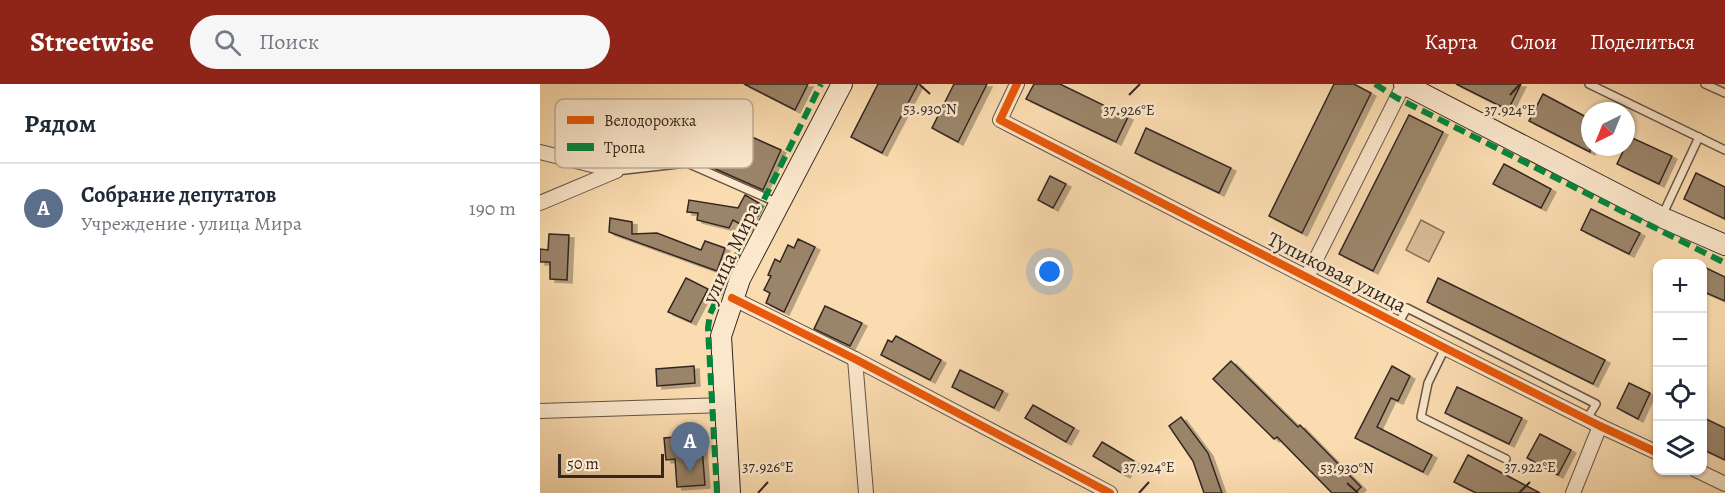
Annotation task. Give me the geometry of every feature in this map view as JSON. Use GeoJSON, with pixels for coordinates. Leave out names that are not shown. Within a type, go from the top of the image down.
{"type":"FeatureCollection","features":[{"type":"Feature","properties":{"kind":"main road","name":"улица Мира"},"geometry":{"type":"LineString","coordinates":[[730,493],[721,336],[740,279],[842,84]]}},
{"type":"Feature","properties":{"kind":"main road"},"geometry":{"type":"LineString","coordinates":[[1404,84],[1661,217],[1725,245]]}},
{"type":"Feature","properties":{"kind":"street","name":"Тупиковая улица"},"geometry":{"type":"LineString","coordinates":[[1017,84],[1000,120],[1445,348],[1653,451]]}},
{"type":"Feature","properties":{"kind":"street"},"geometry":{"type":"LineString","coordinates":[[1308,277],[1404,84]]}},
{"type":"Feature","properties":{"kind":"street"},"geometry":{"type":"LineString","coordinates":[[540,152],[555,156]]}},
{"type":"Feature","properties":{"kind":"street"},"geometry":{"type":"LineString","coordinates":[[604,168],[616,171]]}},
{"type":"Feature","properties":{"kind":"street"},"geometry":{"type":"LineString","coordinates":[[540,203],[616,171]]}},
{"type":"Feature","properties":{"kind":"street"},"geometry":{"type":"LineString","coordinates":[[732,298],[855,359],[1110,493]]}},
{"type":"Feature","properties":{"kind":"street"},"geometry":{"type":"LineString","coordinates":[[855,359],[866,493]]}},
{"type":"Feature","properties":{"kind":"street"},"geometry":{"type":"LineString","coordinates":[[540,411],[725,405]]}},
{"type":"Feature","properties":{"kind":"street"},"geometry":{"type":"LineString","coordinates":[[1573,493],[1600,426]]}},
{"type":"Feature","properties":{"kind":"street"},"geometry":{"type":"LineString","coordinates":[[1705,475],[1725,484]]}},
{"type":"Feature","properties":{"kind":"lane"},"geometry":{"type":"LineString","coordinates":[[1589,84],[1725,150]]}},
{"type":"Feature","properties":{"kind":"lane"},"geometry":{"type":"LineString","coordinates":[[1705,84],[1725,93]]}},
{"type":"Feature","properties":{"kind":"lane"},"geometry":{"type":"LineString","coordinates":[[1661,217],[1699,137]]}},
{"type":"Feature","properties":{"kind":"lane"},"geometry":{"type":"LineString","coordinates":[[616,171],[646,168]]}},
{"type":"Feature","properties":{"kind":"lane"},"geometry":{"type":"LineString","coordinates":[[696,168],[780,204]]}},
{"type":"Feature","properties":{"kind":"lane"},"geometry":{"type":"LineString","coordinates":[[1398,324],[1407,308],[1596,404],[1587,419]]}},
{"type":"Feature","properties":{"kind":"lane"},"geometry":{"type":"LineString","coordinates":[[1445,348],[1428,383],[1421,417],[1506,459]]}},
{"type":"Feature","properties":{"kind":"shaded area"},"geometry":{"type":"Polygon","coordinates":[[[1421,220],[1444,232],[1429,262],[1406,250],[1421,220]]]}},
{"type":"Feature","properties":{"kind":"building"},"geometry":{"type":"Polygon","coordinates":[[[744,84],[808,84],[795,110],[744,84]]]}},
{"type":"Feature","properties":{"kind":"building"},"geometry":{"type":"Polygon","coordinates":[[[878,84],[918,84],[882,153],[851,137],[878,84]]]}},
{"type":"Feature","properties":{"kind":"building"},"geometry":{"type":"Polygon","coordinates":[[[954,84],[987,84],[958,142],[932,128],[954,84]]]}},
{"type":"Feature","properties":{"kind":"building"},"geometry":{"type":"Polygon","coordinates":[[[1034,84],[1060,84],[1128,117],[1116,142],[1026,99],[1034,84]]]}},
{"type":"Feature","properties":{"kind":"building"},"geometry":{"type":"Polygon","coordinates":[[[1334,84],[1354,84],[1371,93],[1302,233],[1269,216],[1334,84]]]}},
{"type":"Feature","properties":{"kind":"building"},"geometry":{"type":"Polygon","coordinates":[[[1456,84],[1521,84],[1508,110],[1456,84]]]}},
{"type":"Feature","properties":{"kind":"building"},"geometry":{"type":"Polygon","coordinates":[[[1543,94],[1581,114],[1581,147],[1529,121],[1543,94]]]}},
{"type":"Feature","properties":{"kind":"building"},"geometry":{"type":"Polygon","coordinates":[[[1409,115],[1443,132],[1373,271],[1339,254],[1409,115]]]}},
{"type":"Feature","properties":{"kind":"building"},"geometry":{"type":"Polygon","coordinates":[[[1146,128],[1231,168],[1219,193],[1135,153],[1146,128]]]}},
{"type":"Feature","properties":{"kind":"building"},"geometry":{"type":"Polygon","coordinates":[[[753,137],[781,150],[763,190],[713,168],[753,168],[753,137]]]}},
{"type":"Feature","properties":{"kind":"building"},"geometry":{"type":"Polygon","coordinates":[[[1635,139],[1672,156],[1659,184],[1617,164],[1621,156],[1635,156],[1635,139]]]}},
{"type":"Feature","properties":{"kind":"building"},"geometry":{"type":"Polygon","coordinates":[[[1504,164],[1551,189],[1541,208],[1493,184],[1504,164]]]}},
{"type":"Feature","properties":{"kind":"building"},"geometry":{"type":"Polygon","coordinates":[[[1696,173],[1725,187],[1725,219],[1684,199],[1696,173]]]}},
{"type":"Feature","properties":{"kind":"building"},"geometry":{"type":"Polygon","coordinates":[[[1050,176],[1066,184],[1053,208],[1038,200],[1050,176]]]}},
{"type":"Feature","properties":{"kind":"building"},"geometry":{"type":"Polygon","coordinates":[[[745,195],[759,203],[747,228],[733,220],[729,228],[697,220],[698,213],[687,212],[689,200],[738,208],[745,195]]]}},
{"type":"Feature","properties":{"kind":"building"},"geometry":{"type":"Polygon","coordinates":[[[1591,209],[1640,233],[1629,254],[1581,230],[1591,209]]]}},
{"type":"Feature","properties":{"kind":"building"},"geometry":{"type":"Polygon","coordinates":[[[610,218],[632,222],[632,234],[657,233],[701,250],[705,241],[725,248],[717,271],[609,232],[610,218]]]}},
{"type":"Feature","properties":{"kind":"building"},"geometry":{"type":"Polygon","coordinates":[[[549,234],[569,235],[567,280],[550,279],[550,262],[540,262],[540,249],[548,250],[549,234]]]}},
{"type":"Feature","properties":{"kind":"building"},"geometry":{"type":"Polygon","coordinates":[[[798,239],[815,247],[784,312],[766,303],[770,293],[764,290],[771,276],[768,275],[775,259],[780,262],[788,245],[794,248],[798,239]]]}},
{"type":"Feature","properties":{"kind":"building"},"geometry":{"type":"Polygon","coordinates":[[[1707,268],[1725,277],[1725,301],[1707,293],[1707,268]]]}},
{"type":"Feature","properties":{"kind":"building"},"geometry":{"type":"Polygon","coordinates":[[[686,278],[708,289],[691,322],[668,312],[686,278]]]}},
{"type":"Feature","properties":{"kind":"building"},"geometry":{"type":"Polygon","coordinates":[[[1438,278],[1605,360],[1593,384],[1427,302],[1438,278]]]}},
{"type":"Feature","properties":{"kind":"building"},"geometry":{"type":"Polygon","coordinates":[[[825,306],[862,323],[850,346],[814,329],[825,306]]]}},
{"type":"Feature","properties":{"kind":"building"},"geometry":{"type":"Polygon","coordinates":[[[896,336],[941,360],[930,380],[881,355],[888,340],[892,342],[896,336]]]}},
{"type":"Feature","properties":{"kind":"building"},"geometry":{"type":"Polygon","coordinates":[[[1231,361],[1298,427],[1300,425],[1361,487],[1355,493],[1332,493],[1277,437],[1274,439],[1213,379],[1231,361]]]}},
{"type":"Feature","properties":{"kind":"building"},"geometry":{"type":"Polygon","coordinates":[[[694,366],[695,383],[657,386],[656,369],[694,366]]]}},
{"type":"Feature","properties":{"kind":"building"},"geometry":{"type":"Polygon","coordinates":[[[1392,366],[1410,376],[1398,401],[1391,398],[1377,427],[1432,455],[1423,472],[1355,438],[1392,366]]]}},
{"type":"Feature","properties":{"kind":"building"},"geometry":{"type":"Polygon","coordinates":[[[960,370],[1003,391],[994,408],[952,387],[960,370]]]}},
{"type":"Feature","properties":{"kind":"building"},"geometry":{"type":"Polygon","coordinates":[[[1629,383],[1650,393],[1638,419],[1617,408],[1629,383]]]}},
{"type":"Feature","properties":{"kind":"building"},"geometry":{"type":"Polygon","coordinates":[[[1457,387],[1522,418],[1509,444],[1445,413],[1457,387]]]}},
{"type":"Feature","properties":{"kind":"building"},"geometry":{"type":"Polygon","coordinates":[[[1033,405],[1074,428],[1066,442],[1025,418],[1033,405]]]}},
{"type":"Feature","properties":{"kind":"building"},"geometry":{"type":"Polygon","coordinates":[[[1181,417],[1208,453],[1222,493],[1204,493],[1193,461],[1169,426],[1181,417]]]}},
{"type":"Feature","properties":{"kind":"building"},"geometry":{"type":"Polygon","coordinates":[[[1707,419],[1725,428],[1725,460],[1707,451],[1707,419]]]}},
{"type":"Feature","properties":{"kind":"building"},"geometry":{"type":"Polygon","coordinates":[[[1540,434],[1571,450],[1558,475],[1527,458],[1540,434]]]}},
{"type":"Feature","properties":{"kind":"building"},"geometry":{"type":"Polygon","coordinates":[[[701,435],[705,485],[677,487],[675,459],[666,460],[664,438],[701,435]]]}},
{"type":"Feature","properties":{"kind":"building"},"geometry":{"type":"Polygon","coordinates":[[[1102,442],[1134,461],[1125,475],[1093,456],[1102,442]]]}},
{"type":"Feature","properties":{"kind":"building"},"geometry":{"type":"Polygon","coordinates":[[[1468,455],[1540,493],[1476,493],[1454,482],[1468,455]]]}},
{"type":"Feature","properties":{"kind":"marked path"},"geometry":{"type":"LineString","coordinates":[[717,493],[708,328],[710,314],[821,84]]}},
{"type":"Feature","properties":{"kind":"marked path"},"geometry":{"type":"LineString","coordinates":[[1375,84],[1397,98],[1725,263]]}},
{"type":"Feature","properties":{"kind":"cycle path"},"geometry":{"type":"LineString","coordinates":[[1017,84],[1000,120],[1445,348],[1653,451]]}},
{"type":"Feature","properties":{"kind":"cycle path"},"geometry":{"type":"LineString","coordinates":[[732,298],[855,359],[1110,493]]}},
{"type":"Feature","properties":{"kind":"place","name":"Собрание депутатов"},"geometry":{"type":"Point","coordinates":[690,472]}}]}
